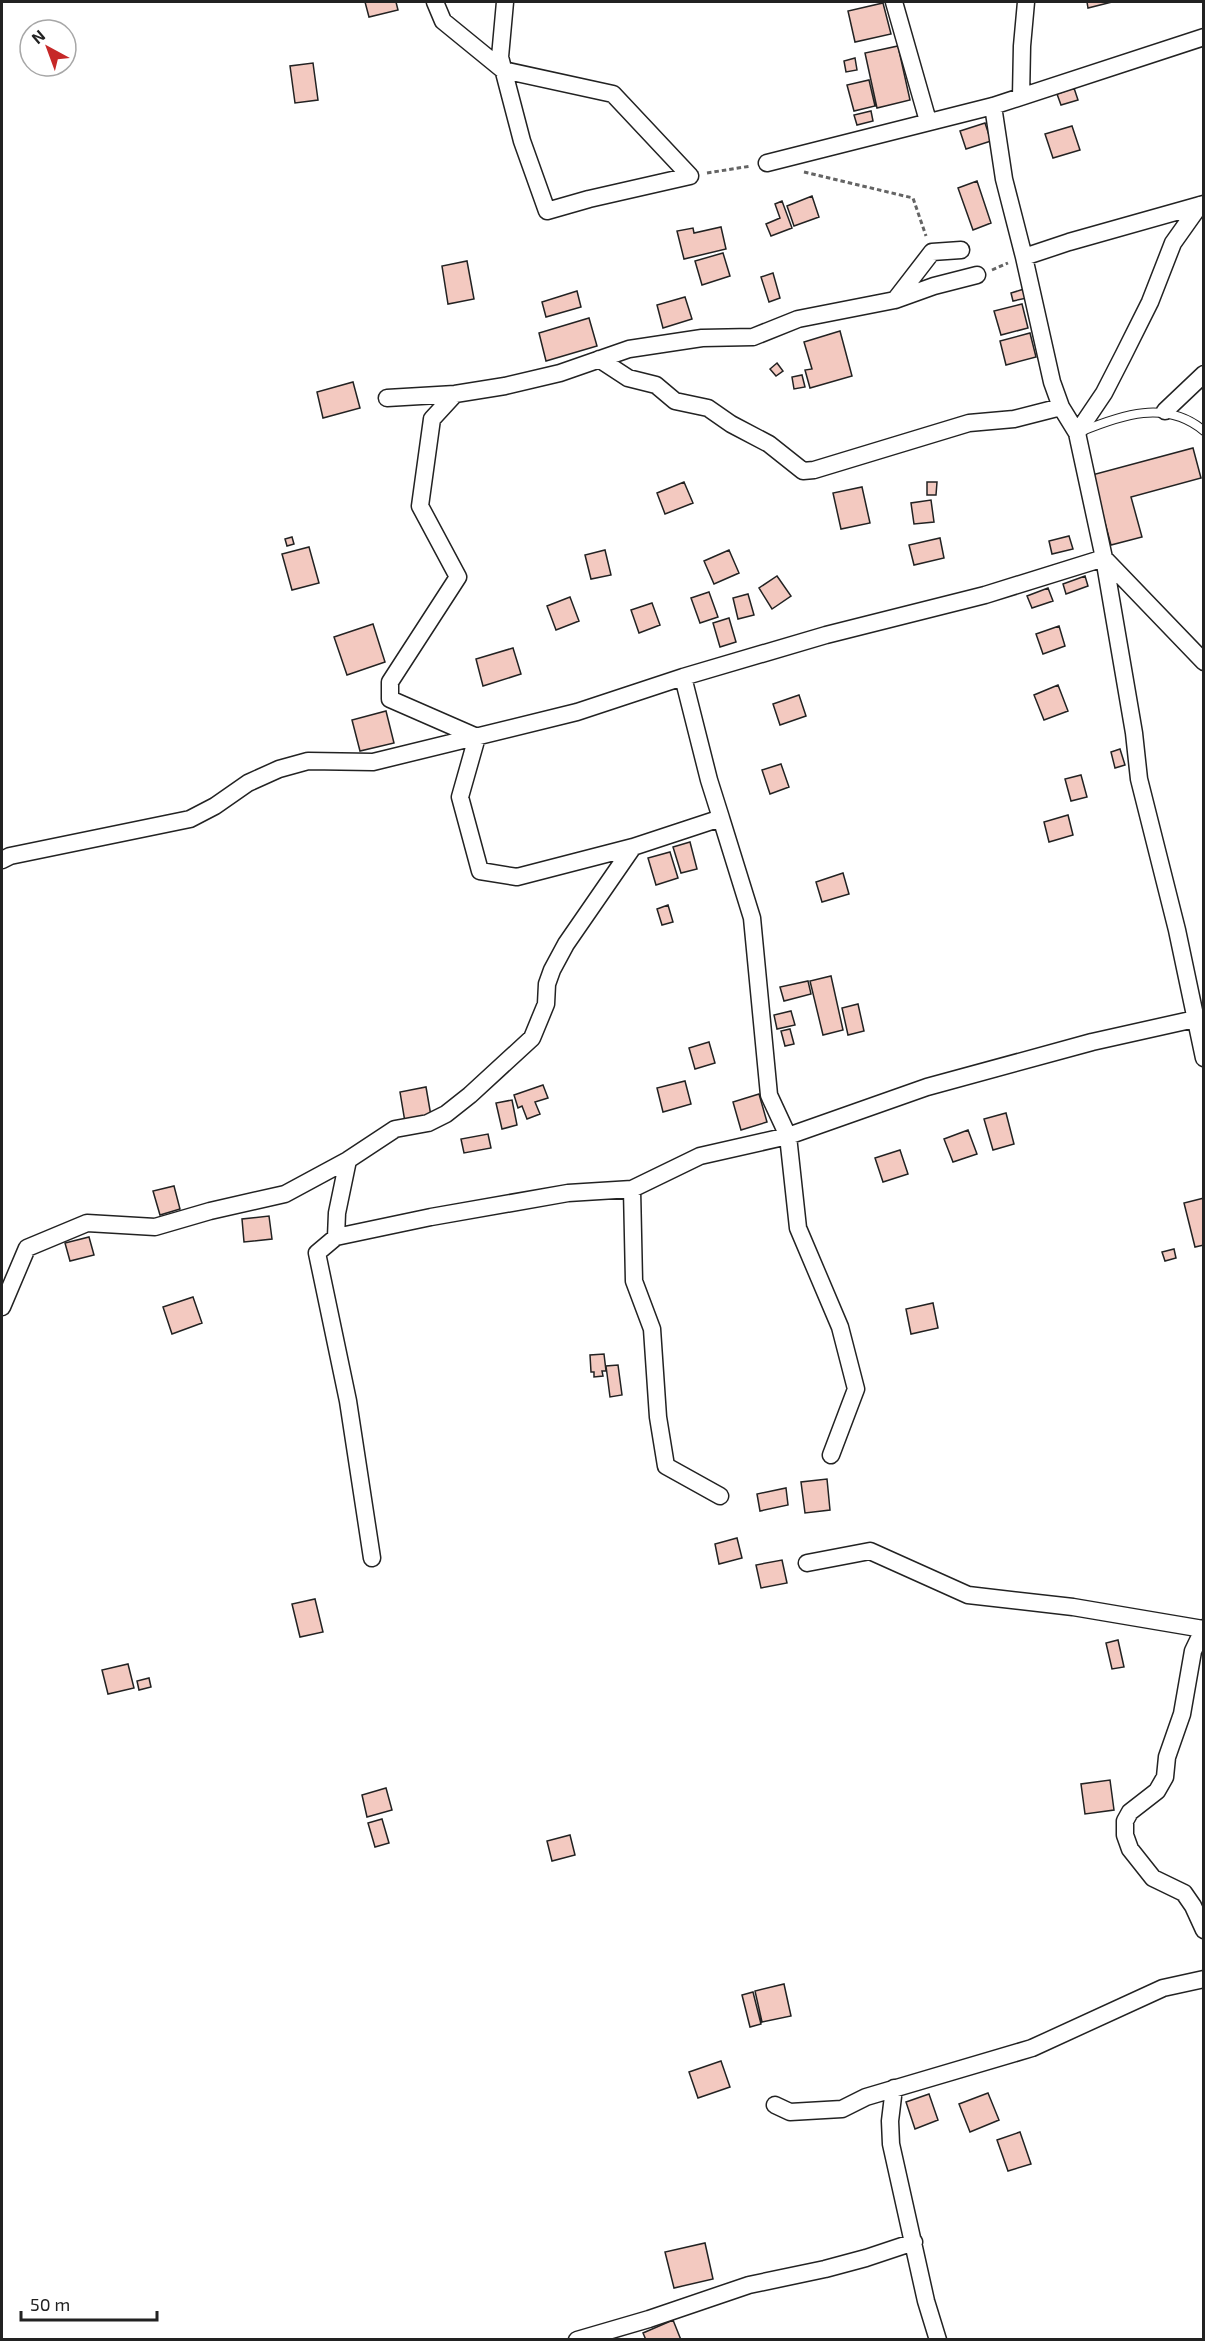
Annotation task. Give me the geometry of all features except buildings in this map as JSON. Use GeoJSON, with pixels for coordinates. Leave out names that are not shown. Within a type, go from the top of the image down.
{"type":"FeatureCollection","features":[{"type":"Feature","properties":{"kind":"street"},"geometry":{"type":"LineString","coordinates":[[435,2],[442,21],[503,70],[612,94],[690,176]]}},
{"type":"Feature","properties":{"kind":"street"},"geometry":{"type":"LineString","coordinates":[[505,2],[500,57],[522,141],[547,211],[589,198],[690,176]]}},
{"type":"Feature","properties":{"kind":"street"},"geometry":{"type":"LineString","coordinates":[[894,2],[928,121]]}},
{"type":"Feature","properties":{"kind":"street"},"geometry":{"type":"LineString","coordinates":[[1021,97],[1026,2]]}},
{"type":"Feature","properties":{"kind":"street"},"geometry":{"type":"LineString","coordinates":[[767,163],[993,106],[1203,36]]}},
{"type":"Feature","properties":{"kind":"street"},"geometry":{"type":"LineString","coordinates":[[993,106],[1005,179],[1052,382],[1061,407],[1077,433],[1104,558],[1134,733],[1139,779],[1177,930],[1203,1058]]}},
{"type":"Feature","properties":{"kind":"street"},"geometry":{"type":"LineString","coordinates":[[1024,257],[1202,205]]}},
{"type":"Feature","properties":{"kind":"street"},"geometry":{"type":"LineString","coordinates":[[1077,433],[1104,393],[1124,356],[1150,302],[1173,243],[1202,205]]}},
{"type":"Feature","properties":{"kind":"street"},"geometry":{"type":"LineString","coordinates":[[895,300],[932,252],[961,250]]}},
{"type":"Feature","properties":{"kind":"street"},"geometry":{"type":"LineString","coordinates":[[387,398],[455,394],[506,386],[549,375],[629,348],[702,338],[753,337],[798,319],[895,300],[933,286],[978,275]]}},
{"type":"Feature","properties":{"kind":"street"},"geometry":{"type":"LineString","coordinates":[[600,359],[628,378],[656,385],[675,401],[708,408],[731,424],[769,444],[803,471],[814,470],[969,423],[1014,419],[1061,407]]}},
{"type":"Feature","properties":{"kind":"street"},"geometry":{"type":"LineString","coordinates":[[1165,411],[1203,374]]}},
{"type":"Feature","properties":{"kind":"street"},"geometry":{"type":"LineString","coordinates":[[455,394],[432,419],[420,506],[458,577],[390,682],[390,699],[477,737]]}},
{"type":"Feature","properties":{"kind":"street"},"geometry":{"type":"LineString","coordinates":[[1104,558],[1203,662]]}},
{"type":"Feature","properties":{"kind":"street"},"geometry":{"type":"LineString","coordinates":[[2,860],[10,856],[190,819],[215,806],[248,783],[288,766],[308,761],[374,762],[577,712],[683,677],[826,635],[986,595],[1104,558]]}},
{"type":"Feature","properties":{"kind":"street"},"geometry":{"type":"LineString","coordinates":[[683,677],[709,780],[752,918],[769,1095],[788,1136],[798,1228],[840,1327],[856,1389],[831,1455]]}},
{"type":"Feature","properties":{"kind":"street"},"geometry":{"type":"LineString","coordinates":[[477,737],[460,797],[480,871],[517,877],[633,847],[721,818]]}},
{"type":"Feature","properties":{"kind":"street"},"geometry":{"type":"LineString","coordinates":[[2,1307],[27,1248],[87,1223],[155,1227],[210,1211],[285,1194],[348,1160],[395,1129],[428,1123],[446,1114],[532,1038],[546,1004],[547,984],[552,970],[633,847]]}},
{"type":"Feature","properties":{"kind":"street"},"geometry":{"type":"LineString","coordinates":[[372,1558],[348,1401],[317,1253],[336,1237],[431,1217],[568,1193],[632,1189],[700,1156],[788,1136],[927,1088],[1092,1042],[1195,1019]]}},
{"type":"Feature","properties":{"kind":"street"},"geometry":{"type":"LineString","coordinates":[[336,1237],[337,1213],[348,1160]]}},
{"type":"Feature","properties":{"kind":"street"},"geometry":{"type":"LineString","coordinates":[[632,1189],[634,1281],[652,1329],[658,1417],[666,1466],[720,1496]]}},
{"type":"Feature","properties":{"kind":"street"},"geometry":{"type":"LineString","coordinates":[[807,1563],[870,1551],[968,1595],[1073,1607],[1203,1629],[1193,1651],[1182,1714],[1167,1757],[1165,1777],[1157,1791],[1130,1812],[1125,1821],[1125,1835],[1130,1849],[1153,1878],[1184,1893],[1193,1906],[1203,1930]]}},
{"type":"Feature","properties":{"kind":"street"},"geometry":{"type":"LineString","coordinates":[[775,2104],[790,2112],[842,2109],[866,2097],[894,2088],[1032,2048],[1163,1988],[1203,1979]]}},
{"type":"Feature","properties":{"kind":"street"},"geometry":{"type":"LineString","coordinates":[[894,2088],[890,2121],[891,2144],[926,2301],[938,2340]]}},
{"type":"Feature","properties":{"kind":"street"},"geometry":{"type":"LineString","coordinates":[[577,2340],[649,2319],[749,2285],[866,2258],[914,2242]]}},
{"type":"Feature","properties":{"kind":"lane"},"geometry":{"type":"LineString","coordinates":[[1077,433],[1106,421],[1135,413],[1165,411],[1194,423],[1203,431]]}},
{"type":"Feature","properties":{"kind":"path"},"geometry":{"type":"LineString","coordinates":[[690,176],[767,163]]}},
{"type":"Feature","properties":{"kind":"path"},"geometry":{"type":"LineString","coordinates":[[801,171],[913,198],[932,252]]}},
{"type":"Feature","properties":{"kind":"path"},"geometry":{"type":"LineString","coordinates":[[978,275],[1024,257]]}}]}
